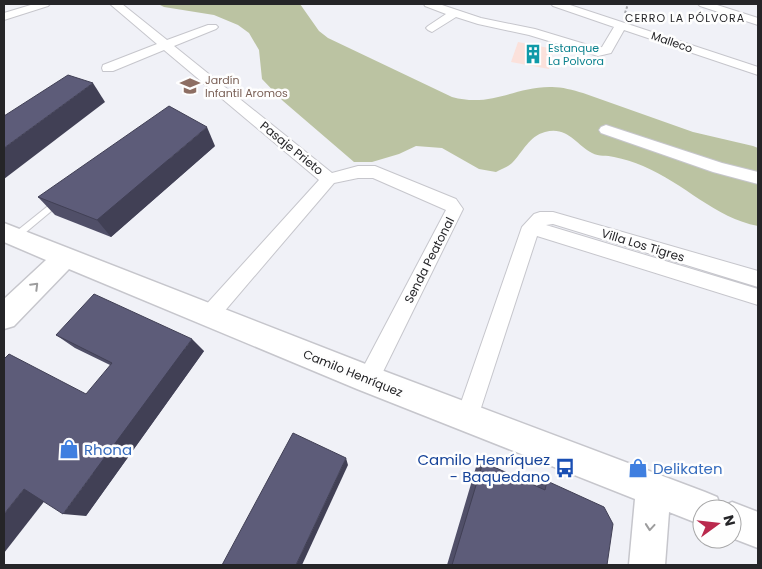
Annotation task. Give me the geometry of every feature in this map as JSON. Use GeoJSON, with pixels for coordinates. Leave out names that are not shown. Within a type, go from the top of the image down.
{"type":"FeatureCollection","features":[{"type":"Feature","properties":{"kind":"main road","name":"Camilo Henríquez"},"geometry":{"type":"LineString","coordinates":[[10,234],[368,379],[692,504]]}},
{"type":"Feature","properties":{"kind":"main road"},"geometry":{"type":"LineString","coordinates":[[4,317],[66,256]]}},
{"type":"Feature","properties":{"kind":"main road"},"geometry":{"type":"LineString","coordinates":[[647,565],[653,489]]}},
{"type":"Feature","properties":{"kind":"main road"},"geometry":{"type":"LineString","coordinates":[[742,524],[758,530]]}},
{"type":"Feature","properties":{"kind":"street"},"geometry":{"type":"LineString","coordinates":[[4,17],[44,4]]}},
{"type":"Feature","properties":{"kind":"street","name":"Pasaje Prieto"},"geometry":{"type":"LineString","coordinates":[[114,4],[329,179],[210,314]]}},
{"type":"Feature","properties":{"kind":"street"},"geometry":{"type":"LineString","coordinates":[[430,4],[478,21],[524,30],[602,52],[607,50],[621,25]]}},
{"type":"Feature","properties":{"kind":"street","name":"Malleco"},"geometry":{"type":"LineString","coordinates":[[556,4],[758,71]]}},
{"type":"Feature","properties":{"kind":"street"},"geometry":{"type":"LineString","coordinates":[[704,4],[758,22]]}},
{"type":"Feature","properties":{"kind":"street"},"geometry":{"type":"LineString","coordinates":[[432,28],[454,13]]}},
{"type":"Feature","properties":{"kind":"street"},"geometry":{"type":"LineString","coordinates":[[108,68],[212,27]]}},
{"type":"Feature","properties":{"kind":"street"},"geometry":{"type":"LineString","coordinates":[[606,130],[720,168],[758,178]]}},
{"type":"Feature","properties":{"kind":"street","name":"Senda Peatonal"},"geometry":{"type":"LineString","coordinates":[[329,179],[358,172],[376,172],[450,203],[455,209],[368,379]]}},
{"type":"Feature","properties":{"kind":"street","name":"Villa Los Tigres"},"geometry":{"type":"LineString","coordinates":[[531,227],[540,219],[553,218],[758,279]]}},
{"type":"Feature","properties":{"kind":"street"},"geometry":{"type":"LineString","coordinates":[[467,417],[531,227]]}},
{"type":"Feature","properties":{"kind":"street","name":"Villa Los Tigres"},"geometry":{"type":"LineString","coordinates":[[531,227],[758,296]]}},
{"type":"Feature","properties":{"kind":"lane"},"geometry":{"type":"LineString","coordinates":[[10,234],[68,192]]}},
{"type":"Feature","properties":{"kind":"shaded area"},"geometry":{"type":"Polygon","coordinates":[[[518,42],[554,49],[549,69],[511,62],[518,42]]]}},
{"type":"Feature","properties":{"kind":"green space"},"geometry":{"type":"Polygon","coordinates":[[[158,4],[300,4],[319,31],[328,38],[452,97],[479,100],[539,88],[564,88],[693,132],[753,146],[758,148],[758,226],[728,216],[672,181],[643,166],[611,156],[592,153],[571,137],[560,132],[553,131],[539,134],[512,163],[496,172],[479,169],[442,148],[416,146],[399,154],[372,162],[354,162],[283,101],[262,79],[259,50],[249,33],[238,25],[214,15],[164,7],[158,4]]]}},
{"type":"Feature","properties":{"kind":"building"},"geometry":{"type":"Polygon","coordinates":[[[68,75],[93,83],[4,148],[4,116],[68,75]]]}},
{"type":"Feature","properties":{"kind":"building"},"geometry":{"type":"Polygon","coordinates":[[[169,106],[207,127],[97,220],[38,197],[169,106]]]}},
{"type":"Feature","properties":{"kind":"building","name":"Rhona"},"geometry":{"type":"Polygon","coordinates":[[[94,294],[192,339],[63,514],[24,489],[4,514],[4,359],[9,354],[86,394],[112,363],[56,335],[94,294]]]}},
{"type":"Feature","properties":{"kind":"building"},"geometry":{"type":"Polygon","coordinates":[[[293,433],[346,458],[296,565],[222,565],[293,433]]]}},
{"type":"Feature","properties":{"kind":"building"},"geometry":{"type":"Polygon","coordinates":[[[483,462],[545,490],[547,481],[604,507],[613,524],[607,565],[452,565],[483,462]]]}},
{"type":"Feature","properties":{"kind":"place","name":"Estanque La Polvora"},"geometry":{"type":"Point","coordinates":[533,54]}},
{"type":"Feature","properties":{"kind":"place","name":"Jardín Infantil Aromos"},"geometry":{"type":"Point","coordinates":[190,86]}},
{"type":"Feature","properties":{"kind":"place","name":"Rhona"},"geometry":{"type":"Point","coordinates":[69,449]}},
{"type":"Feature","properties":{"kind":"place","name":"Camilo Henríquez - Baquedano"},"geometry":{"type":"Point","coordinates":[565,468]}},
{"type":"Feature","properties":{"kind":"place","name":"Delikaten"},"geometry":{"type":"Point","coordinates":[638,468]}},
{"type":"Feature","properties":{"kind":"district","name":"CERRO LA PÓLVORA"},"geometry":{"type":"Point","coordinates":[685,18]}}]}
